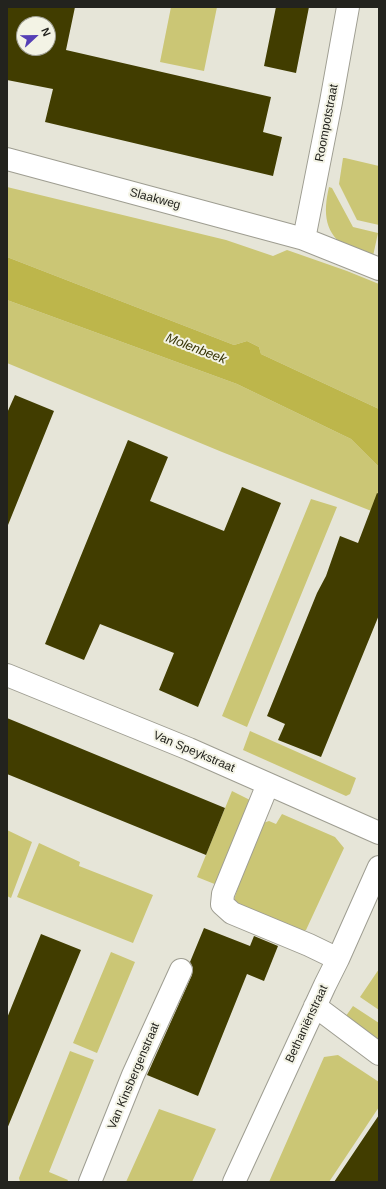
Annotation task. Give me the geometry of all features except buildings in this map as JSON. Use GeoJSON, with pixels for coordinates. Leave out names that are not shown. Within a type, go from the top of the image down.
{"type":"FeatureCollection","features":[{"type":"Feature","properties":{"kind":"street","name":"Roompotstraat"},"geometry":{"type":"LineString","coordinates":[[304,239],[348,7]]}},
{"type":"Feature","properties":{"kind":"street","name":"Slaakweg"},"geometry":{"type":"LineString","coordinates":[[7,159],[304,239],[379,269]]}},
{"type":"Feature","properties":{"kind":"street","name":"Van Speykstraat"},"geometry":{"type":"LineString","coordinates":[[7,675],[189,749],[379,833]]}},
{"type":"Feature","properties":{"kind":"street"},"geometry":{"type":"LineString","coordinates":[[268,784],[223,894],[222,904],[232,913],[309,945],[338,960]]}},
{"type":"Feature","properties":{"kind":"street","name":"Bethaniënstraat"},"geometry":{"type":"LineString","coordinates":[[234,1182],[315,1006],[338,960],[379,867]]}},
{"type":"Feature","properties":{"kind":"street","name":"Van Kinsbergenstraat"},"geometry":{"type":"LineString","coordinates":[[90,1182],[133,1076],[181,970]]}},
{"type":"Feature","properties":{"kind":"street"},"geometry":{"type":"LineString","coordinates":[[315,1006],[379,1054]]}},
{"type":"Feature","properties":{"kind":"shaded area"},"geometry":{"type":"Polygon","coordinates":[[[171,7],[217,7],[204,71],[160,62],[171,7]]]}},
{"type":"Feature","properties":{"kind":"shaded area"},"geometry":{"type":"Polygon","coordinates":[[[343,158],[379,166],[379,225],[357,220],[339,184],[343,158]]]}},
{"type":"Feature","properties":{"kind":"shaded area"},"geometry":{"type":"Polygon","coordinates":[[[7,187],[226,240],[273,256],[287,250],[379,284],[379,409],[261,354],[259,347],[247,341],[234,345],[7,257],[7,187]]]}},
{"type":"Feature","properties":{"kind":"shaded area"},"geometry":{"type":"Polygon","coordinates":[[[329,187],[332,188],[353,227],[378,233],[373,256],[349,249],[334,237],[327,222],[326,214],[329,187]]]}},
{"type":"Feature","properties":{"kind":"shaded area"},"geometry":{"type":"Polygon","coordinates":[[[7,300],[237,384],[351,439],[379,467],[379,514],[222,452],[7,363],[7,300]]]}},
{"type":"Feature","properties":{"kind":"shaded area"},"geometry":{"type":"Polygon","coordinates":[[[311,499],[337,507],[247,727],[222,716],[311,499]]]}},
{"type":"Feature","properties":{"kind":"shaded area"},"geometry":{"type":"Polygon","coordinates":[[[250,731],[356,778],[350,794],[346,796],[243,750],[250,731]]]}},
{"type":"Feature","properties":{"kind":"shaded area"},"geometry":{"type":"Polygon","coordinates":[[[232,791],[254,802],[222,887],[197,877],[232,791]]]}},
{"type":"Feature","properties":{"kind":"shaded area"},"geometry":{"type":"Polygon","coordinates":[[[282,814],[335,837],[344,848],[306,930],[298,934],[237,908],[234,900],[242,874],[263,823],[269,821],[276,824],[282,814]]]}},
{"type":"Feature","properties":{"kind":"shaded area"},"geometry":{"type":"Polygon","coordinates":[[[7,830],[32,842],[11,898],[7,896],[7,830]]]}},
{"type":"Feature","properties":{"kind":"shaded area"},"geometry":{"type":"Polygon","coordinates":[[[39,843],[80,862],[79,866],[153,895],[133,943],[17,897],[39,843]]]}},
{"type":"Feature","properties":{"kind":"shaded area"},"geometry":{"type":"Polygon","coordinates":[[[111,952],[135,962],[97,1053],[73,1043],[111,952]]]}},
{"type":"Feature","properties":{"kind":"shaded area"},"geometry":{"type":"Polygon","coordinates":[[[379,969],[379,1010],[360,997],[379,969]]]}},
{"type":"Feature","properties":{"kind":"shaded area"},"geometry":{"type":"Polygon","coordinates":[[[353,1006],[379,1023],[379,1044],[343,1020],[353,1006]]]}},
{"type":"Feature","properties":{"kind":"shaded area"},"geometry":{"type":"Polygon","coordinates":[[[70,1051],[94,1060],[49,1172],[68,1180],[67,1182],[20,1182],[19,1178],[70,1051]]]}},
{"type":"Feature","properties":{"kind":"shaded area"},"geometry":{"type":"Polygon","coordinates":[[[338,1055],[379,1082],[379,1107],[329,1182],[269,1182],[324,1057],[338,1055]]]}},
{"type":"Feature","properties":{"kind":"shaded area"},"geometry":{"type":"Polygon","coordinates":[[[159,1109],[216,1129],[192,1182],[126,1182],[159,1109]]]}},
{"type":"Feature","properties":{"kind":"water","name":"Molenbeek"},"geometry":{"type":"Polygon","coordinates":[[[7,257],[234,345],[247,341],[259,347],[261,354],[379,409],[379,467],[351,439],[237,384],[7,300],[7,257]]]}}]}
